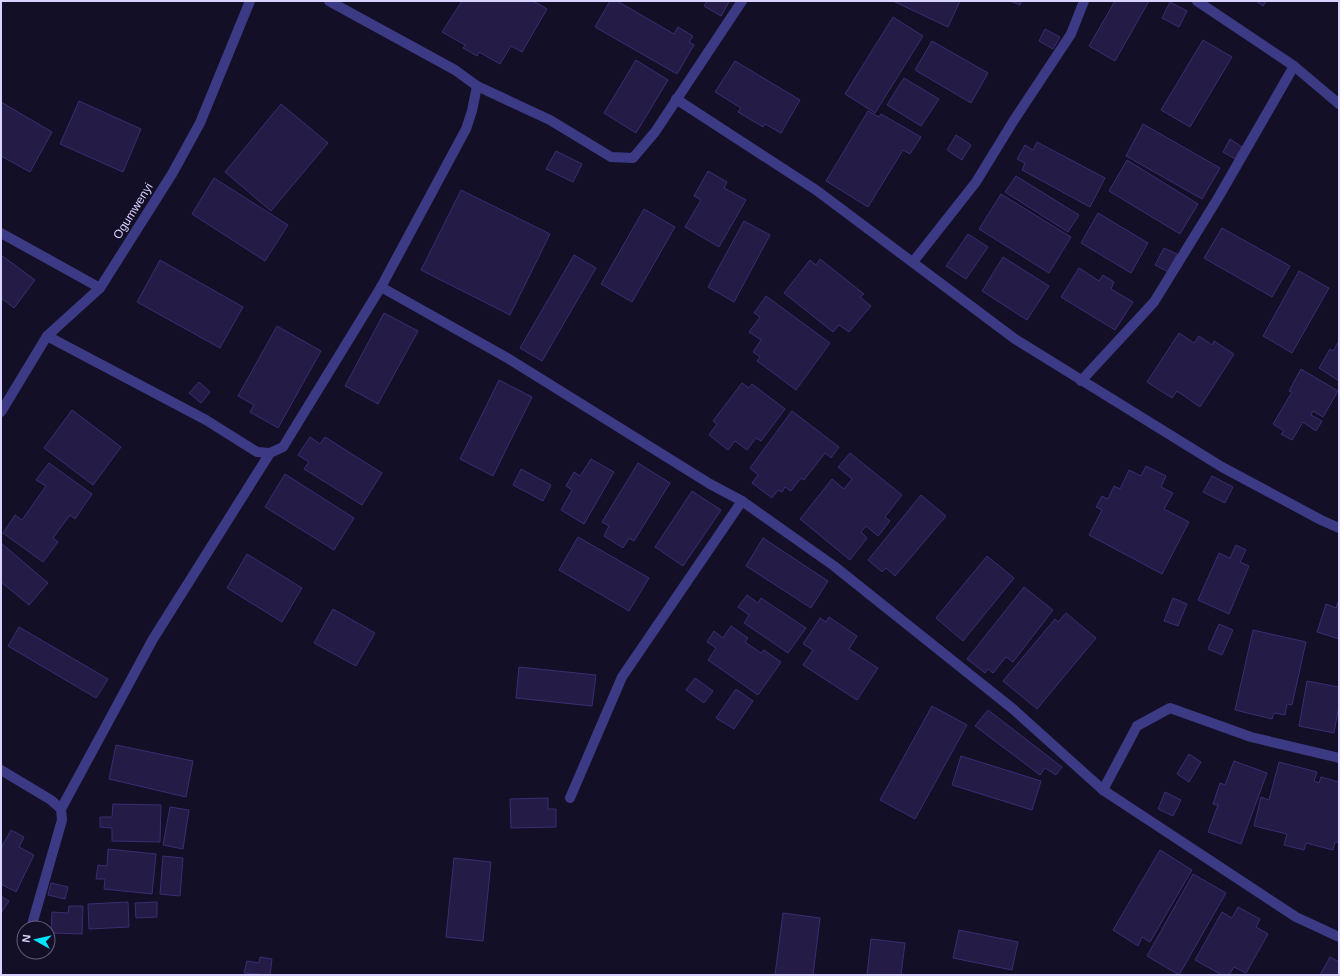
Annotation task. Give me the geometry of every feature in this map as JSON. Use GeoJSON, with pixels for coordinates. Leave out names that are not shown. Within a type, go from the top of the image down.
{"type":"FeatureCollection","features":[{"type":"Feature","properties":{"kind":"street","name":"Ogumwenyi"},"geometry":{"type":"LineString","coordinates":[[1,412],[47,336],[100,288],[172,174],[200,123],[250,1]]}},
{"type":"Feature","properties":{"kind":"street"},"geometry":{"type":"LineString","coordinates":[[329,1],[455,70],[477,86],[550,120],[611,157],[633,158],[655,132],[742,1]]}},
{"type":"Feature","properties":{"kind":"street"},"geometry":{"type":"LineString","coordinates":[[913,262],[976,182],[1014,120],[1071,34],[1084,1]]}},
{"type":"Feature","properties":{"kind":"street"},"geometry":{"type":"LineString","coordinates":[[1197,1],[1294,66],[1339,104]]}},
{"type":"Feature","properties":{"kind":"street"},"geometry":{"type":"LineString","coordinates":[[1081,381],[1154,302],[1218,198],[1294,66]]}},
{"type":"Feature","properties":{"kind":"street"},"geometry":{"type":"LineString","coordinates":[[33,920],[62,820],[61,809],[153,638],[270,454],[283,447],[381,287],[466,129],[472,111],[477,86]]}},
{"type":"Feature","properties":{"kind":"street"},"geometry":{"type":"LineString","coordinates":[[676,99],[816,190],[1015,339],[1222,467],[1320,520],[1339,528]]}},
{"type":"Feature","properties":{"kind":"street"},"geometry":{"type":"LineString","coordinates":[[1,233],[100,288]]}},
{"type":"Feature","properties":{"kind":"street"},"geometry":{"type":"LineString","coordinates":[[381,287],[510,359],[710,484],[742,500],[834,566],[1013,709],[1103,790],[1296,917],[1339,937]]}},
{"type":"Feature","properties":{"kind":"street"},"geometry":{"type":"LineString","coordinates":[[47,336],[206,420],[257,452],[270,454]]}},
{"type":"Feature","properties":{"kind":"street"},"geometry":{"type":"LineString","coordinates":[[570,798],[622,678],[742,500]]}},
{"type":"Feature","properties":{"kind":"street"},"geometry":{"type":"LineString","coordinates":[[1103,790],[1136,726],[1170,708],[1252,737],[1339,758]]}},
{"type":"Feature","properties":{"kind":"street"},"geometry":{"type":"LineString","coordinates":[[1,770],[51,800],[61,809]]}},
{"type":"Feature","properties":{"kind":"building"},"geometry":{"type":"Polygon","coordinates":[[[462,1],[533,1],[547,9],[522,52],[511,46],[500,64],[479,52],[477,56],[463,48],[465,45],[442,32],[462,1]]]}},
{"type":"Feature","properties":{"kind":"building"},"geometry":{"type":"Polygon","coordinates":[[[610,1],[617,1],[674,34],[678,27],[693,36],[689,42],[694,45],[677,74],[595,27],[610,1]]]}},
{"type":"Feature","properties":{"kind":"building"},"geometry":{"type":"Polygon","coordinates":[[[707,1],[729,2],[721,16],[704,6],[707,1]]]}},
{"type":"Feature","properties":{"kind":"building"},"geometry":{"type":"Polygon","coordinates":[[[893,1],[960,1],[948,27],[893,1]]]}},
{"type":"Feature","properties":{"kind":"building"},"geometry":{"type":"Polygon","coordinates":[[[1010,1],[1021,1],[1020,5],[1010,1]]]}},
{"type":"Feature","properties":{"kind":"building"},"geometry":{"type":"Polygon","coordinates":[[[1115,1],[1149,1],[1115,61],[1089,46],[1115,1]]]}},
{"type":"Feature","properties":{"kind":"building"},"geometry":{"type":"Polygon","coordinates":[[[1256,1],[1266,1],[1263,6],[1256,1]]]}},
{"type":"Feature","properties":{"kind":"building"},"geometry":{"type":"Polygon","coordinates":[[[1170,2],[1187,11],[1179,27],[1162,18],[1170,2]]]}},
{"type":"Feature","properties":{"kind":"building"},"geometry":{"type":"Polygon","coordinates":[[[893,17],[923,36],[875,113],[845,94],[893,17]]]}},
{"type":"Feature","properties":{"kind":"building"},"geometry":{"type":"Polygon","coordinates":[[[1045,29],[1060,37],[1053,49],[1039,41],[1045,29]]]}},
{"type":"Feature","properties":{"kind":"building"},"geometry":{"type":"Polygon","coordinates":[[[1203,40],[1232,57],[1190,127],[1161,110],[1203,40]]]}},
{"type":"Feature","properties":{"kind":"building"},"geometry":{"type":"Polygon","coordinates":[[[932,41],[988,73],[971,103],[915,70],[932,41]]]}},
{"type":"Feature","properties":{"kind":"building"},"geometry":{"type":"Polygon","coordinates":[[[636,60],[668,80],[636,133],[604,113],[636,60]]]}},
{"type":"Feature","properties":{"kind":"building"},"geometry":{"type":"Polygon","coordinates":[[[735,61],[800,100],[781,133],[765,124],[763,127],[738,112],[741,108],[715,92],[735,61]]]}},
{"type":"Feature","properties":{"kind":"building"},"geometry":{"type":"Polygon","coordinates":[[[904,78],[939,99],[921,126],[887,105],[904,78]]]}},
{"type":"Feature","properties":{"kind":"building"},"geometry":{"type":"Polygon","coordinates":[[[79,101],[141,129],[123,172],[60,144],[79,101]]]}},
{"type":"Feature","properties":{"kind":"building"},"geometry":{"type":"Polygon","coordinates":[[[1,102],[52,132],[30,172],[1,156],[1,102]]]}},
{"type":"Feature","properties":{"kind":"building"},"geometry":{"type":"Polygon","coordinates":[[[281,104],[328,143],[271,211],[225,172],[281,104]]]}},
{"type":"Feature","properties":{"kind":"building"},"geometry":{"type":"Polygon","coordinates":[[[868,111],[879,117],[881,114],[921,137],[910,154],[903,150],[868,207],[826,181],[868,111]]]}},
{"type":"Feature","properties":{"kind":"building"},"geometry":{"type":"Polygon","coordinates":[[[1143,124],[1220,168],[1202,199],[1126,156],[1143,124]]]}},
{"type":"Feature","properties":{"kind":"building"},"geometry":{"type":"Polygon","coordinates":[[[956,135],[971,145],[962,160],[947,150],[956,135]]]}},
{"type":"Feature","properties":{"kind":"building"},"geometry":{"type":"Polygon","coordinates":[[[1230,139],[1242,147],[1235,159],[1223,152],[1230,139]]]}},
{"type":"Feature","properties":{"kind":"building"},"geometry":{"type":"Polygon","coordinates":[[[1037,142],[1105,178],[1090,207],[1022,170],[1025,163],[1017,159],[1025,145],[1033,150],[1037,142]]]}},
{"type":"Feature","properties":{"kind":"building"},"geometry":{"type":"Polygon","coordinates":[[[556,151],[582,164],[573,182],[546,169],[556,151]]]}},
{"type":"Feature","properties":{"kind":"building"},"geometry":{"type":"Polygon","coordinates":[[[1127,160],[1198,204],[1180,234],[1109,191],[1127,160]]]}},
{"type":"Feature","properties":{"kind":"building"},"geometry":{"type":"Polygon","coordinates":[[[708,171],[727,182],[724,188],[746,200],[719,247],[685,227],[701,200],[694,196],[708,171]]]}},
{"type":"Feature","properties":{"kind":"building"},"geometry":{"type":"Polygon","coordinates":[[[1016,176],[1079,215],[1068,232],[1005,192],[1016,176]]]}},
{"type":"Feature","properties":{"kind":"building"},"geometry":{"type":"Polygon","coordinates":[[[214,178],[288,225],[265,261],[192,214],[214,178]]]}},
{"type":"Feature","properties":{"kind":"building"},"geometry":{"type":"Polygon","coordinates":[[[461,190],[550,234],[510,315],[421,270],[461,190]]]}},
{"type":"Feature","properties":{"kind":"building"},"geometry":{"type":"Polygon","coordinates":[[[1001,194],[1071,237],[1049,273],[979,229],[1001,194]]]}},
{"type":"Feature","properties":{"kind":"building"},"geometry":{"type":"Polygon","coordinates":[[[644,209],[675,227],[632,302],[601,284],[644,209]]]}},
{"type":"Feature","properties":{"kind":"building"},"geometry":{"type":"Polygon","coordinates":[[[1098,213],[1148,243],[1131,273],[1081,243],[1098,213]]]}},
{"type":"Feature","properties":{"kind":"building"},"geometry":{"type":"Polygon","coordinates":[[[744,221],[770,235],[734,302],[708,287],[744,221]]]}},
{"type":"Feature","properties":{"kind":"building"},"geometry":{"type":"Polygon","coordinates":[[[1222,228],[1290,266],[1272,297],[1204,258],[1222,228]]]}},
{"type":"Feature","properties":{"kind":"building"},"geometry":{"type":"Polygon","coordinates":[[[968,234],[988,247],[966,279],[946,266],[968,234]]]}},
{"type":"Feature","properties":{"kind":"building"},"geometry":{"type":"Polygon","coordinates":[[[1164,248],[1177,254],[1168,272],[1155,265],[1164,248]]]}},
{"type":"Feature","properties":{"kind":"building"},"geometry":{"type":"Polygon","coordinates":[[[1,255],[35,280],[14,308],[1,298],[1,255]]]}},
{"type":"Feature","properties":{"kind":"building"},"geometry":{"type":"Polygon","coordinates":[[[574,255],[596,268],[542,361],[520,348],[574,255]]]}},
{"type":"Feature","properties":{"kind":"building"},"geometry":{"type":"Polygon","coordinates":[[[1003,257],[1049,286],[1027,320],[982,291],[1003,257]]]}},
{"type":"Feature","properties":{"kind":"building"},"geometry":{"type":"Polygon","coordinates":[[[820,259],[864,294],[860,297],[871,306],[849,332],[839,325],[833,332],[784,293],[810,260],[816,265],[820,259]]]}},
{"type":"Feature","properties":{"kind":"building"},"geometry":{"type":"Polygon","coordinates":[[[160,260],[243,307],[220,348],[137,302],[160,260]]]}},
{"type":"Feature","properties":{"kind":"building"},"geometry":{"type":"Polygon","coordinates":[[[1079,268],[1099,281],[1103,275],[1114,282],[1111,289],[1133,302],[1115,330],[1061,297],[1079,268]]]}},
{"type":"Feature","properties":{"kind":"building"},"geometry":{"type":"Polygon","coordinates":[[[1299,271],[1329,288],[1292,353],[1263,336],[1299,271]]]}},
{"type":"Feature","properties":{"kind":"building"},"geometry":{"type":"Polygon","coordinates":[[[766,296],[830,343],[796,390],[757,361],[760,357],[753,352],[761,340],[749,332],[760,317],[754,313],[766,296]]]}},
{"type":"Feature","properties":{"kind":"building"},"geometry":{"type":"Polygon","coordinates":[[[384,313],[418,331],[378,404],[345,386],[384,313]]]}},
{"type":"Feature","properties":{"kind":"building"},"geometry":{"type":"Polygon","coordinates":[[[277,326],[321,351],[278,428],[250,412],[254,405],[238,396],[277,326]]]}},
{"type":"Feature","properties":{"kind":"building"},"geometry":{"type":"Polygon","coordinates":[[[1179,333],[1194,343],[1199,336],[1212,345],[1214,341],[1234,354],[1200,407],[1177,391],[1172,398],[1147,382],[1179,333]]]}},
{"type":"Feature","properties":{"kind":"building"},"geometry":{"type":"Polygon","coordinates":[[[1339,341],[1339,381],[1319,368],[1330,349],[1333,351],[1339,341]]]}},
{"type":"Feature","properties":{"kind":"building"},"geometry":{"type":"Polygon","coordinates":[[[1301,369],[1338,391],[1323,417],[1313,411],[1311,415],[1322,421],[1316,431],[1303,422],[1292,440],[1281,434],[1284,431],[1273,424],[1292,392],[1289,391],[1301,369]]]}},
{"type":"Feature","properties":{"kind":"building"},"geometry":{"type":"Polygon","coordinates":[[[499,380],[532,397],[493,476],[460,459],[499,380]]]}},
{"type":"Feature","properties":{"kind":"building"},"geometry":{"type":"Polygon","coordinates":[[[199,382],[210,392],[201,403],[189,393],[199,382]]]}},
{"type":"Feature","properties":{"kind":"building"},"geometry":{"type":"Polygon","coordinates":[[[742,383],[749,388],[752,384],[785,409],[761,441],[756,438],[747,450],[735,441],[728,450],[709,435],[717,424],[713,421],[742,383]]]}},
{"type":"Feature","properties":{"kind":"building"},"geometry":{"type":"Polygon","coordinates":[[[72,410],[121,447],[93,485],[44,448],[72,410]]]}},
{"type":"Feature","properties":{"kind":"building"},"geometry":{"type":"Polygon","coordinates":[[[792,411],[839,447],[831,458],[825,453],[804,480],[801,478],[791,491],[785,487],[782,492],[778,490],[772,498],[752,483],[758,475],[750,468],[792,411]]]}},
{"type":"Feature","properties":{"kind":"building"},"geometry":{"type":"Polygon","coordinates":[[[310,437],[320,444],[325,437],[382,473],[362,505],[304,469],[309,462],[298,455],[310,437]]]}},
{"type":"Feature","properties":{"kind":"building"},"geometry":{"type":"Polygon","coordinates":[[[850,453],[902,495],[885,517],[890,521],[878,536],[866,526],[861,532],[867,538],[850,560],[800,519],[832,479],[844,489],[852,479],[838,467],[850,453]]]}},
{"type":"Feature","properties":{"kind":"building"},"geometry":{"type":"Polygon","coordinates":[[[591,459],[614,472],[584,524],[561,510],[572,490],[566,486],[574,472],[580,476],[591,459]]]}},
{"type":"Feature","properties":{"kind":"building"},"geometry":{"type":"Polygon","coordinates":[[[49,463],[92,494],[75,519],[70,515],[53,538],[58,542],[43,562],[3,533],[15,515],[22,520],[46,486],[36,480],[49,463]]]}},
{"type":"Feature","properties":{"kind":"building"},"geometry":{"type":"Polygon","coordinates":[[[638,463],[670,483],[634,541],[629,538],[623,548],[604,536],[609,526],[602,522],[638,463]]]}},
{"type":"Feature","properties":{"kind":"building"},"geometry":{"type":"Polygon","coordinates":[[[1146,466],[1166,476],[1161,487],[1173,493],[1164,509],[1189,522],[1162,574],[1089,535],[1102,510],[1096,507],[1102,496],[1108,499],[1114,486],[1120,489],[1129,470],[1141,476],[1146,466]]]}},
{"type":"Feature","properties":{"kind":"building"},"geometry":{"type":"Polygon","coordinates":[[[521,469],[551,485],[543,501],[513,485],[521,469]]]}},
{"type":"Feature","properties":{"kind":"building"},"geometry":{"type":"Polygon","coordinates":[[[285,474],[354,518],[334,550],[265,507],[285,474]]]}},
{"type":"Feature","properties":{"kind":"building"},"geometry":{"type":"Polygon","coordinates":[[[1212,476],[1233,487],[1225,503],[1203,492],[1212,476]]]}},
{"type":"Feature","properties":{"kind":"building"},"geometry":{"type":"Polygon","coordinates":[[[692,491],[721,510],[683,566],[655,547],[692,491]]]}},
{"type":"Feature","properties":{"kind":"building"},"geometry":{"type":"Polygon","coordinates":[[[921,495],[946,516],[895,576],[886,568],[882,572],[868,560],[921,495]]]}},
{"type":"Feature","properties":{"kind":"building"},"geometry":{"type":"Polygon","coordinates":[[[578,537],[649,578],[629,611],[559,570],[578,537]]]}},
{"type":"Feature","properties":{"kind":"building"},"geometry":{"type":"Polygon","coordinates":[[[763,538],[828,581],[811,608],[746,566],[763,538]]]}},
{"type":"Feature","properties":{"kind":"building"},"geometry":{"type":"Polygon","coordinates":[[[1,543],[48,583],[29,605],[1,582],[1,543]]]}},
{"type":"Feature","properties":{"kind":"building"},"geometry":{"type":"Polygon","coordinates":[[[1236,545],[1246,550],[1240,562],[1249,566],[1229,614],[1198,600],[1219,553],[1230,558],[1236,545]]]}},
{"type":"Feature","properties":{"kind":"building"},"geometry":{"type":"Polygon","coordinates":[[[247,554],[302,588],[282,622],[227,588],[247,554]]]}},
{"type":"Feature","properties":{"kind":"building"},"geometry":{"type":"Polygon","coordinates":[[[987,556],[1014,578],[963,641],[936,618],[987,556]]]}},
{"type":"Feature","properties":{"kind":"building"},"geometry":{"type":"Polygon","coordinates":[[[1024,587],[1053,610],[1013,662],[1006,657],[993,673],[988,669],[985,673],[967,659],[1024,587]]]}},
{"type":"Feature","properties":{"kind":"building"},"geometry":{"type":"Polygon","coordinates":[[[747,595],[758,603],[761,598],[806,628],[788,653],[744,623],[749,615],[738,607],[747,595]]]}},
{"type":"Feature","properties":{"kind":"building"},"geometry":{"type":"Polygon","coordinates":[[[1173,598],[1187,604],[1178,626],[1164,621],[1173,598]]]}},
{"type":"Feature","properties":{"kind":"building"},"geometry":{"type":"Polygon","coordinates":[[[1339,599],[1339,639],[1317,632],[1326,604],[1336,608],[1339,599]]]}},
{"type":"Feature","properties":{"kind":"building"},"geometry":{"type":"Polygon","coordinates":[[[333,609],[375,633],[356,666],[314,643],[333,609]]]}},
{"type":"Feature","properties":{"kind":"building"},"geometry":{"type":"Polygon","coordinates":[[[1066,613],[1096,638],[1037,709],[1003,681],[1055,619],[1058,622],[1066,613]]]}},
{"type":"Feature","properties":{"kind":"building"},"geometry":{"type":"Polygon","coordinates":[[[829,617],[857,636],[849,649],[878,668],[857,700],[803,665],[813,650],[803,644],[820,618],[826,622],[829,617]]]}},
{"type":"Feature","properties":{"kind":"building"},"geometry":{"type":"Polygon","coordinates":[[[1219,624],[1233,630],[1222,655],[1208,649],[1219,624]]]}},
{"type":"Feature","properties":{"kind":"building"},"geometry":{"type":"Polygon","coordinates":[[[731,626],[748,638],[745,642],[761,653],[764,650],[781,662],[758,695],[708,660],[716,648],[707,642],[714,631],[723,638],[731,626]]]}},
{"type":"Feature","properties":{"kind":"building"},"geometry":{"type":"Polygon","coordinates":[[[19,627],[108,679],[96,698],[8,646],[19,627]]]}},
{"type":"Feature","properties":{"kind":"building"},"geometry":{"type":"Polygon","coordinates":[[[1253,630],[1306,642],[1292,705],[1287,704],[1285,715],[1274,713],[1272,719],[1235,710],[1253,630]]]}},
{"type":"Feature","properties":{"kind":"building"},"geometry":{"type":"Polygon","coordinates":[[[519,667],[596,675],[592,706],[516,698],[519,667]]]}},
{"type":"Feature","properties":{"kind":"building"},"geometry":{"type":"Polygon","coordinates":[[[695,678],[713,691],[704,703],[686,690],[695,678]]]}},
{"type":"Feature","properties":{"kind":"building"},"geometry":{"type":"Polygon","coordinates":[[[1307,681],[1339,687],[1339,705],[1334,733],[1299,726],[1307,681]]]}},
{"type":"Feature","properties":{"kind":"building"},"geometry":{"type":"Polygon","coordinates":[[[736,689],[753,701],[734,729],[716,718],[736,689]]]}},
{"type":"Feature","properties":{"kind":"building"},"geometry":{"type":"Polygon","coordinates":[[[932,706],[967,725],[915,819],[880,800],[932,706]]]}},
{"type":"Feature","properties":{"kind":"building"},"geometry":{"type":"Polygon","coordinates":[[[988,710],[1062,767],[1056,775],[1045,768],[1040,775],[975,726],[988,710]]]}},
{"type":"Feature","properties":{"kind":"building"},"geometry":{"type":"Polygon","coordinates":[[[116,745],[193,761],[186,797],[109,779],[116,745]]]}},
{"type":"Feature","properties":{"kind":"building"},"geometry":{"type":"Polygon","coordinates":[[[1189,754],[1201,762],[1189,782],[1177,774],[1189,754]]]}},
{"type":"Feature","properties":{"kind":"building"},"geometry":{"type":"Polygon","coordinates":[[[961,756],[1041,781],[1032,810],[952,785],[961,756]]]}},
{"type":"Feature","properties":{"kind":"building"},"geometry":{"type":"Polygon","coordinates":[[[1234,761],[1267,773],[1241,844],[1208,832],[1218,805],[1213,804],[1220,783],[1225,785],[1234,761]]]}},
{"type":"Feature","properties":{"kind":"building"},"geometry":{"type":"Polygon","coordinates":[[[1279,762],[1317,772],[1314,781],[1319,783],[1321,777],[1339,782],[1339,842],[1335,842],[1333,850],[1306,843],[1304,850],[1284,845],[1287,834],[1254,826],[1261,797],[1269,800],[1279,762]]]}},
{"type":"Feature","properties":{"kind":"building"},"geometry":{"type":"Polygon","coordinates":[[[1165,792],[1181,800],[1173,816],[1158,809],[1165,792]]]}},
{"type":"Feature","properties":{"kind":"building"},"geometry":{"type":"Polygon","coordinates":[[[548,798],[548,809],[556,809],[556,827],[511,828],[510,799],[548,798]]]}},
{"type":"Feature","properties":{"kind":"building"},"geometry":{"type":"Polygon","coordinates":[[[113,804],[161,805],[160,842],[112,841],[112,828],[100,827],[100,817],[112,817],[113,804]]]}},
{"type":"Feature","properties":{"kind":"building"},"geometry":{"type":"Polygon","coordinates":[[[170,807],[189,810],[183,849],[163,845],[170,807]]]}},
{"type":"Feature","properties":{"kind":"building"},"geometry":{"type":"Polygon","coordinates":[[[11,830],[24,837],[19,847],[34,855],[16,892],[1,884],[1,848],[11,830]]]}},
{"type":"Feature","properties":{"kind":"building"},"geometry":{"type":"Polygon","coordinates":[[[108,849],[156,854],[152,894],[104,889],[105,879],[96,879],[98,865],[107,866],[108,849]]]}},
{"type":"Feature","properties":{"kind":"building"},"geometry":{"type":"Polygon","coordinates":[[[1160,850],[1192,870],[1150,942],[1142,937],[1138,946],[1113,930],[1160,850]]]}},
{"type":"Feature","properties":{"kind":"building"},"geometry":{"type":"Polygon","coordinates":[[[163,856],[183,858],[180,896],[160,894],[163,856]]]}},
{"type":"Feature","properties":{"kind":"building"},"geometry":{"type":"Polygon","coordinates":[[[454,858],[491,862],[483,941],[446,937],[454,858]]]}},
{"type":"Feature","properties":{"kind":"building"},"geometry":{"type":"Polygon","coordinates":[[[1193,874],[1226,893],[1179,975],[1147,956],[1193,874]]]}},
{"type":"Feature","properties":{"kind":"building"},"geometry":{"type":"Polygon","coordinates":[[[51,883],[68,887],[65,899],[48,895],[51,883]]]}},
{"type":"Feature","properties":{"kind":"building"},"geometry":{"type":"Polygon","coordinates":[[[1,896],[9,901],[1,913],[1,896]]]}},
{"type":"Feature","properties":{"kind":"building"},"geometry":{"type":"Polygon","coordinates":[[[128,902],[129,927],[89,929],[88,904],[128,902]]]}},
{"type":"Feature","properties":{"kind":"building"},"geometry":{"type":"Polygon","coordinates":[[[157,902],[157,917],[136,918],[135,903],[157,902]]]}},
{"type":"Feature","properties":{"kind":"building"},"geometry":{"type":"Polygon","coordinates":[[[69,906],[83,906],[82,934],[56,933],[56,920],[52,920],[52,912],[68,913],[69,906]]]}},
{"type":"Feature","properties":{"kind":"building"},"geometry":{"type":"Polygon","coordinates":[[[1238,907],[1260,919],[1256,927],[1268,934],[1246,973],[1234,967],[1229,975],[1222,975],[1195,960],[1222,912],[1232,918],[1238,907]]]}},
{"type":"Feature","properties":{"kind":"building"},"geometry":{"type":"Polygon","coordinates":[[[783,913],[820,918],[813,975],[775,975],[783,913]]]}},
{"type":"Feature","properties":{"kind":"building"},"geometry":{"type":"Polygon","coordinates":[[[959,930],[1018,942],[1012,970],[953,958],[959,930]]]}},
{"type":"Feature","properties":{"kind":"building"},"geometry":{"type":"Polygon","coordinates":[[[871,939],[905,943],[901,975],[867,975],[871,939]]]}},
{"type":"Feature","properties":{"kind":"building"},"geometry":{"type":"Polygon","coordinates":[[[260,957],[272,959],[270,975],[244,973],[247,961],[259,963],[260,957]]]}},
{"type":"Feature","properties":{"kind":"building"},"geometry":{"type":"Polygon","coordinates":[[[1330,957],[1339,962],[1339,975],[1320,975],[1330,957]]]}}]}
